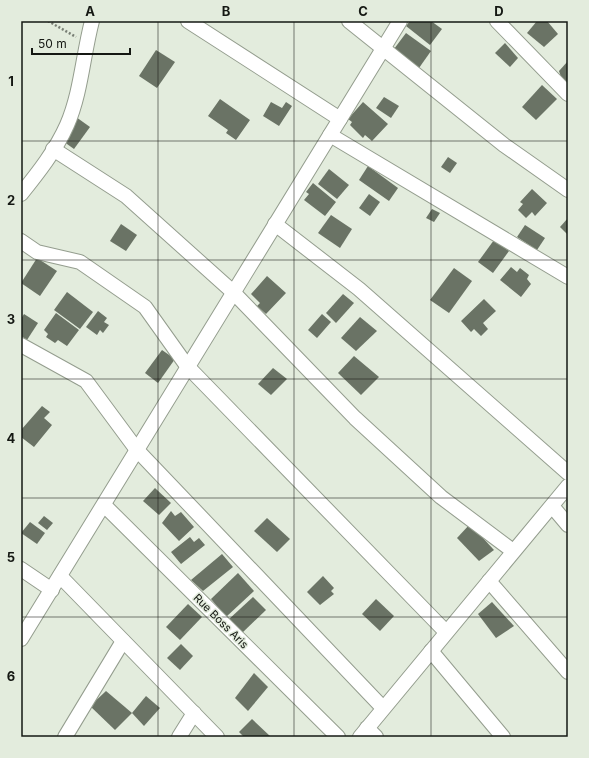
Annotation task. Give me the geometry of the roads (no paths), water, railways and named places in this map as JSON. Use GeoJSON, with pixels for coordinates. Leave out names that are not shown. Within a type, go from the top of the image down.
{"type":"FeatureCollection","features":[{"type":"Feature","properties":{"kind":"street"},"geometry":{"type":"LineString","coordinates":[[21,194],[41,169],[67,125],[77,91],[86,43],[92,21]]}},
{"type":"Feature","properties":{"kind":"street"},"geometry":{"type":"LineString","coordinates":[[188,21],[340,119]]}},
{"type":"Feature","properties":{"kind":"street"},"geometry":{"type":"LineString","coordinates":[[349,21],[383,50],[504,145],[568,190]]}},
{"type":"Feature","properties":{"kind":"street"},"geometry":{"type":"LineString","coordinates":[[21,639],[400,21]]}},
{"type":"Feature","properties":{"kind":"street"},"geometry":{"type":"LineString","coordinates":[[497,21],[568,94]]}},
{"type":"Feature","properties":{"kind":"street"},"geometry":{"type":"LineString","coordinates":[[330,135],[568,277]]}},
{"type":"Feature","properties":{"kind":"street"},"geometry":{"type":"LineString","coordinates":[[53,149],[126,196],[233,292],[355,418],[441,497],[513,551]]}},
{"type":"Feature","properties":{"kind":"street"},"geometry":{"type":"LineString","coordinates":[[275,224],[359,288],[568,473]]}},
{"type":"Feature","properties":{"kind":"street"},"geometry":{"type":"LineString","coordinates":[[21,241],[37,252],[80,262],[145,307],[188,366],[446,632]]}},
{"type":"Feature","properties":{"kind":"street"},"geometry":{"type":"LineString","coordinates":[[21,345],[86,382],[137,450],[383,708]]}},
{"type":"Feature","properties":{"kind":"street"},"geometry":{"type":"LineString","coordinates":[[368,734],[383,708],[568,486]]}},
{"type":"Feature","properties":{"kind":"street","name":"Rue Boss Aris"},"geometry":{"type":"LineString","coordinates":[[104,505],[338,737]]}},
{"type":"Feature","properties":{"kind":"street"},"geometry":{"type":"LineString","coordinates":[[552,506],[568,525]]}},
{"type":"Feature","properties":{"kind":"street"},"geometry":{"type":"LineString","coordinates":[[21,568],[52,590]]}},
{"type":"Feature","properties":{"kind":"street"},"geometry":{"type":"LineString","coordinates":[[60,576],[217,737]]}},
{"type":"Feature","properties":{"kind":"street"},"geometry":{"type":"LineString","coordinates":[[488,581],[568,672]]}},
{"type":"Feature","properties":{"kind":"street"},"geometry":{"type":"LineString","coordinates":[[64,737],[123,641]]}},
{"type":"Feature","properties":{"kind":"street"},"geometry":{"type":"LineString","coordinates":[[431,650],[503,737]]}},
{"type":"Feature","properties":{"kind":"street"},"geometry":{"type":"LineString","coordinates":[[179,737],[194,713]]}}]}
